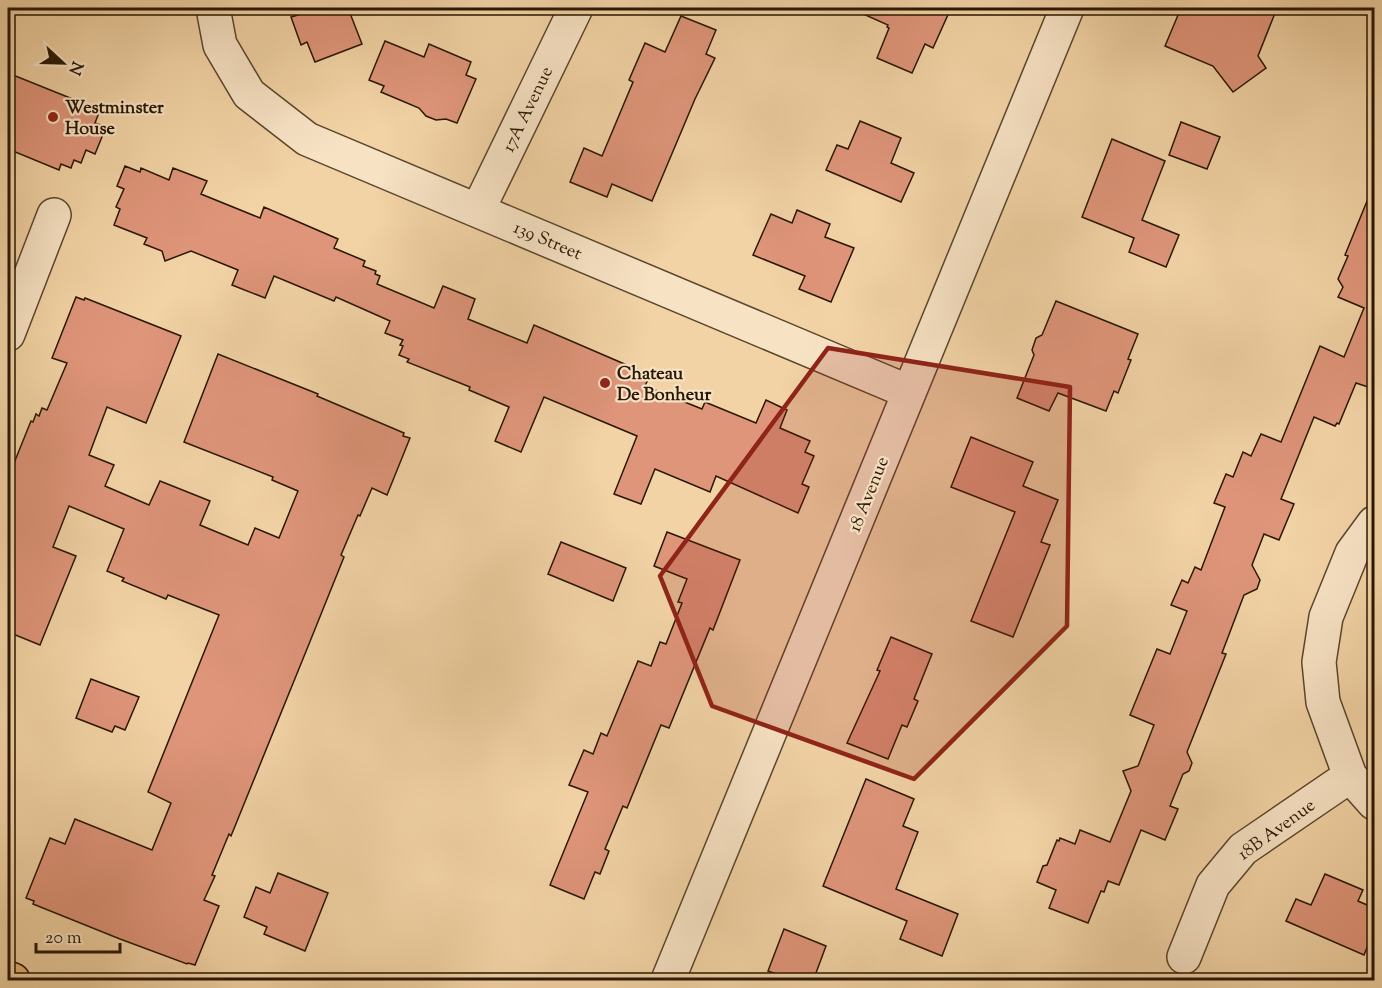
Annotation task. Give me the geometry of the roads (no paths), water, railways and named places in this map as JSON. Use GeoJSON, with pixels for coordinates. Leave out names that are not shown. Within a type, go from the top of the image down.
{"type":"FeatureCollection","features":[{"type":"Feature","properties":{"kind":"main road"},"geometry":{"type":"LineString","coordinates":[[8,978],[13,981]]}},
{"type":"Feature","properties":{"kind":"street","name":"139 Street"},"geometry":{"type":"LineString","coordinates":[[213,8],[220,45],[249,94],[307,139],[909,392]]}},
{"type":"Feature","properties":{"kind":"street","name":"17A Avenue"},"geometry":{"type":"LineString","coordinates":[[478,210],[576,8]]}},
{"type":"Feature","properties":{"kind":"street","name":"18 Avenue"},"geometry":{"type":"LineString","coordinates":[[669,981],[1067,8]]}},
{"type":"Feature","properties":{"kind":"street"},"geometry":{"type":"LineString","coordinates":[[8,334],[54,215]]}},
{"type":"Feature","properties":{"kind":"street"},"geometry":{"type":"LineString","coordinates":[[1374,523],[1352,553],[1326,617],[1319,662],[1323,702],[1350,776],[1374,803]]}},
{"type":"Feature","properties":{"kind":"street","name":"18B Avenue"},"geometry":{"type":"LineString","coordinates":[[1184,957],[1213,885],[1243,849],[1350,776]]}},
{"type":"Feature","properties":{"kind":"place","name":"Westminster House"},"geometry":{"type":"Point","coordinates":[53,117]}},
{"type":"Feature","properties":{"kind":"place","name":"Chateau De Bonheur"},"geometry":{"type":"Point","coordinates":[605,383]}}]}
